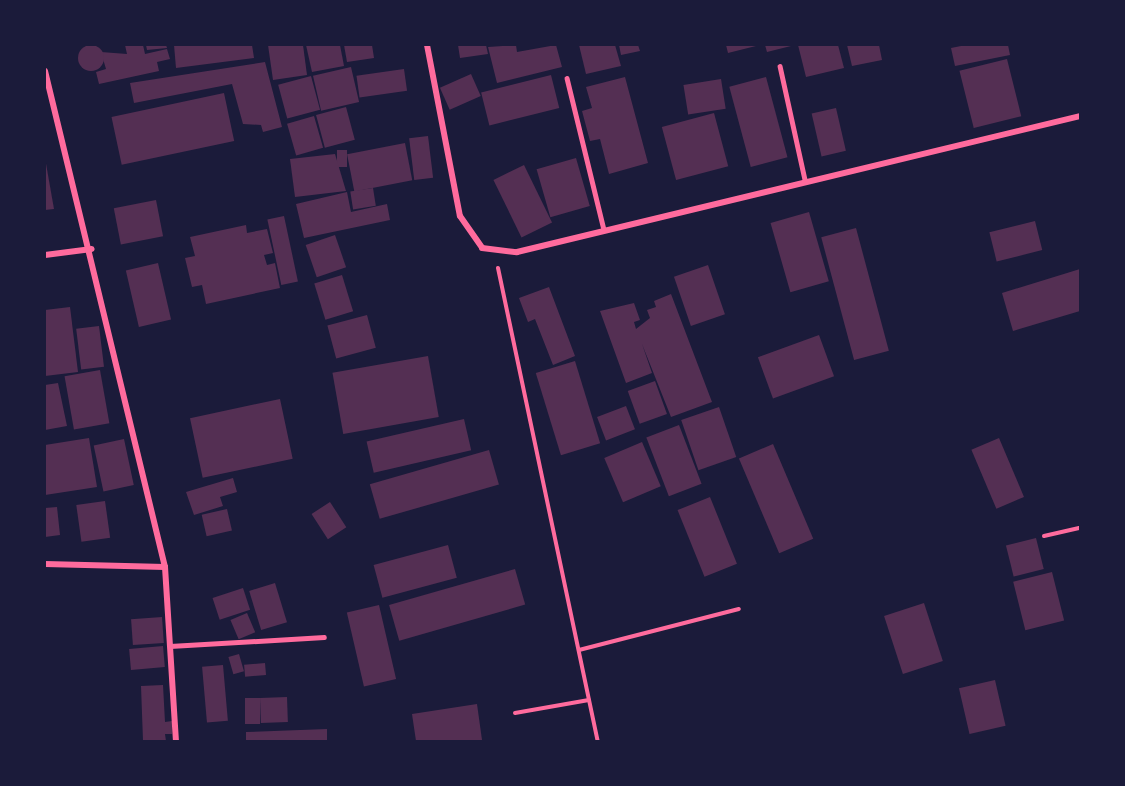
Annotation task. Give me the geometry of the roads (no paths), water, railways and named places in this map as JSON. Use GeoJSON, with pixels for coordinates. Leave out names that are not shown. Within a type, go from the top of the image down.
{"type":"FeatureCollection","features":[{"type":"Feature","properties":{"kind":"street"},"geometry":{"type":"LineString","coordinates":[[427,45],[460,216],[482,248],[517,252],[805,180],[1080,116]]}},
{"type":"Feature","properties":{"kind":"street"},"geometry":{"type":"LineString","coordinates":[[45,71],[92,249],[165,567],[176,741]]}},
{"type":"Feature","properties":{"kind":"street"},"geometry":{"type":"LineString","coordinates":[[45,255],[92,249]]}},
{"type":"Feature","properties":{"kind":"street"},"geometry":{"type":"LineString","coordinates":[[45,564],[165,567]]}},
{"type":"Feature","properties":{"kind":"lane"},"geometry":{"type":"LineString","coordinates":[[780,66],[805,180]]}},
{"type":"Feature","properties":{"kind":"lane"},"geometry":{"type":"LineString","coordinates":[[567,78],[604,230]]}},
{"type":"Feature","properties":{"kind":"lane"},"geometry":{"type":"LineString","coordinates":[[170,646],[324,637]]}}]}
